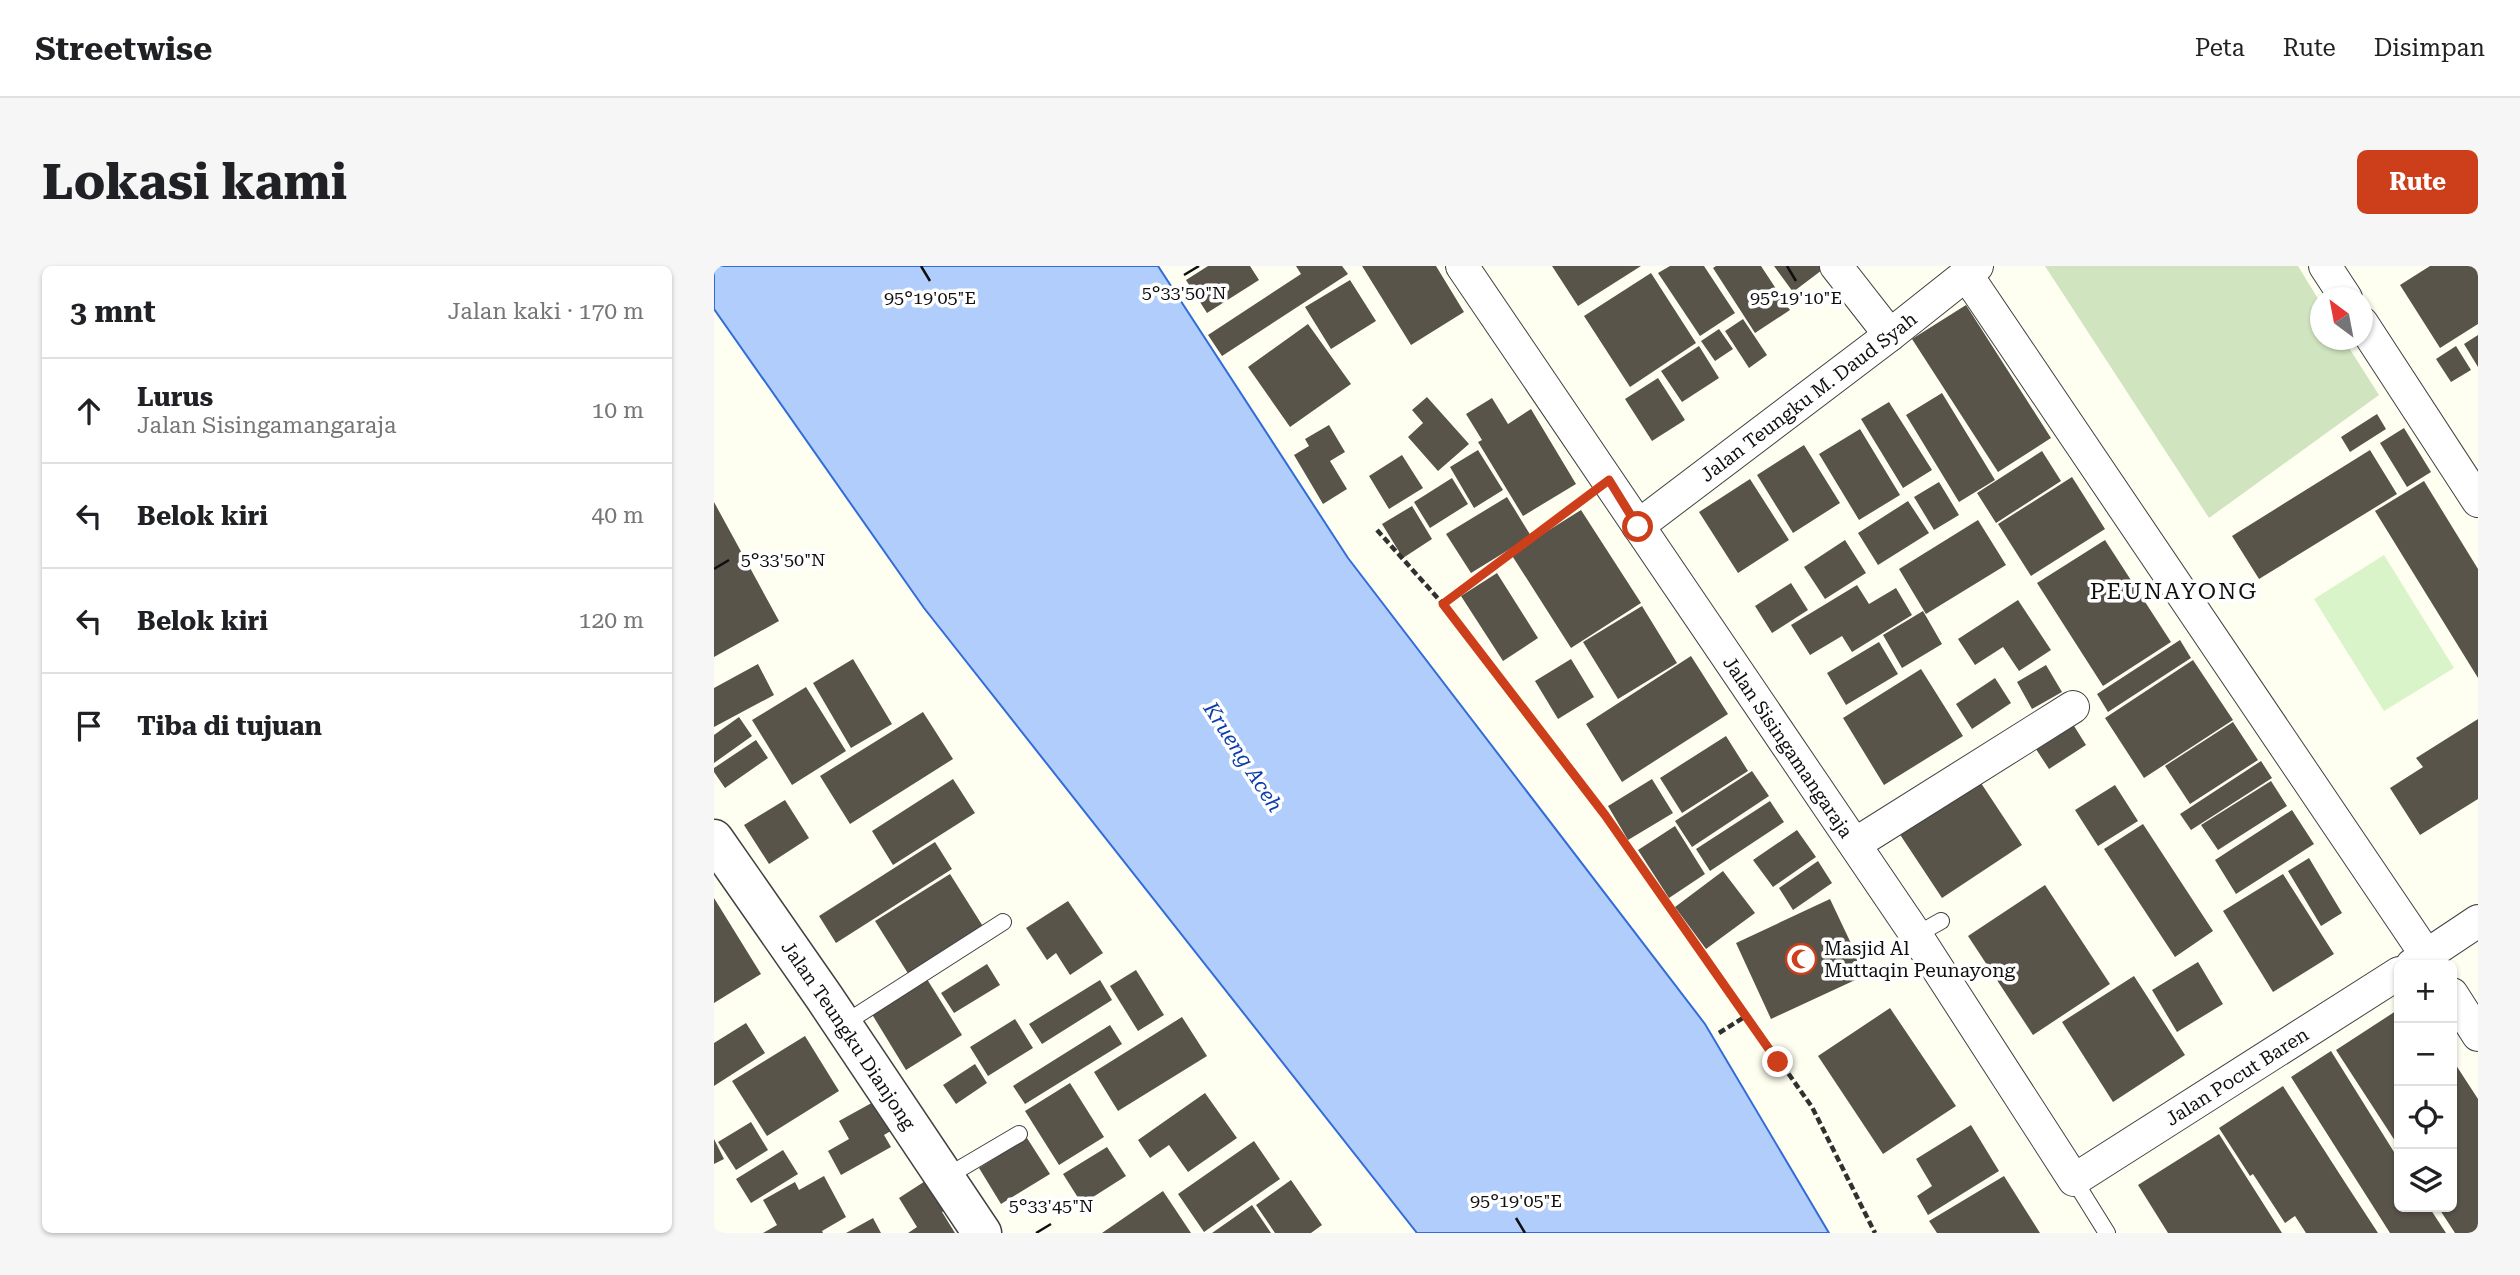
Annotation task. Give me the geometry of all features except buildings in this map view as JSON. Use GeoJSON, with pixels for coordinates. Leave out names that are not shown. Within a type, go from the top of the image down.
{"type":"FeatureCollection","features":[{"type":"Feature","properties":{"kind":"street","name":"Jalan Sisingamangaraja"},"geometry":{"type":"LineString","coordinates":[[1462,266],[1855,844],[1928,928],[2074,1180]]}},
{"type":"Feature","properties":{"kind":"street"},"geometry":{"type":"LineString","coordinates":[[1836,266],[1891,335]]}},
{"type":"Feature","properties":{"kind":"street"},"geometry":{"type":"LineString","coordinates":[[2325,266],[2339,287]]}},
{"type":"Feature","properties":{"kind":"street"},"geometry":{"type":"LineString","coordinates":[[1972,270],[2423,960]]}},
{"type":"Feature","properties":{"kind":"street","name":"Jalan Teungku M. Daud Syah"},"geometry":{"type":"LineString","coordinates":[[1638,527],[1891,335],[1972,270]]}},
{"type":"Feature","properties":{"kind":"street"},"geometry":{"type":"LineString","coordinates":[[2373,340],[2478,500]]}},
{"type":"Feature","properties":{"kind":"street"},"geometry":{"type":"LineString","coordinates":[[1855,844],[2073,707]]}},
{"type":"Feature","properties":{"kind":"street","name":"Jalan Teungku Dianjong"},"geometry":{"type":"LineString","coordinates":[[714,839],[982,1233]]}},
{"type":"Feature","properties":{"kind":"street"},"geometry":{"type":"LineString","coordinates":[[2427,960],[2478,921]]}},
{"type":"Feature","properties":{"kind":"street","name":"Jalan Pocut Baren"},"geometry":{"type":"LineString","coordinates":[[2074,1180],[2394,976]]}},
{"type":"Feature","properties":{"kind":"street"},"geometry":{"type":"LineString","coordinates":[[2457,1002],[2478,1035]]}},
{"type":"Feature","properties":{"kind":"lane"},"geometry":{"type":"LineString","coordinates":[[842,1025],[1003,922]]}},
{"type":"Feature","properties":{"kind":"lane"},"geometry":{"type":"LineString","coordinates":[[946,1177],[1019,1134]]}},
{"type":"Feature","properties":{"kind":"lane","name":"Jalan Sisingamangaraja"},"geometry":{"type":"LineString","coordinates":[[2074,1180],[2108,1233]]}},
{"type":"Feature","properties":{"kind":"path"},"geometry":{"type":"LineString","coordinates":[[1443,604],[1609,480]]}},
{"type":"Feature","properties":{"kind":"path"},"geometry":{"type":"LineString","coordinates":[[1377,530],[1443,604],[1605,815],[1812,1107],[1875,1233]]}},
{"type":"Feature","properties":{"kind":"path"},"geometry":{"type":"LineString","coordinates":[[1719,1032],[1746,1016]]}},
{"type":"Feature","properties":{"kind":"green space"},"geometry":{"type":"Polygon","coordinates":[[[2045,266],[2298,266],[2311,287],[2310,350],[2350,350],[2379,395],[2209,518],[2045,266]]]}},
{"type":"Feature","properties":{"kind":"green space"},"geometry":{"type":"Polygon","coordinates":[[[2384,555],[2454,668],[2384,711],[2314,599],[2384,555]]]}},
{"type":"Feature","properties":{"kind":"water","name":"Krueng Aceh"},"geometry":{"type":"Polygon","coordinates":[[[714,266],[1158,266],[1348,558],[1705,1024],[1829,1233],[1417,1233],[924,608],[714,309],[714,266]]]}},
{"type":"Feature","properties":{"kind":"place","name":"Masjid Al Muttaqin Peunayong"},"geometry":{"type":"Point","coordinates":[1801,959]}},
{"type":"Feature","properties":{"kind":"district","name":"PEUNAYONG"},"geometry":{"type":"Point","coordinates":[2174,591]}},
{"type":"Feature","properties":{"kind":"route"},"geometry":{"type":"LineString","coordinates":[[1638,527],[1609,480],[1443,604],[1605,815],[1778,1062]]}}]}
